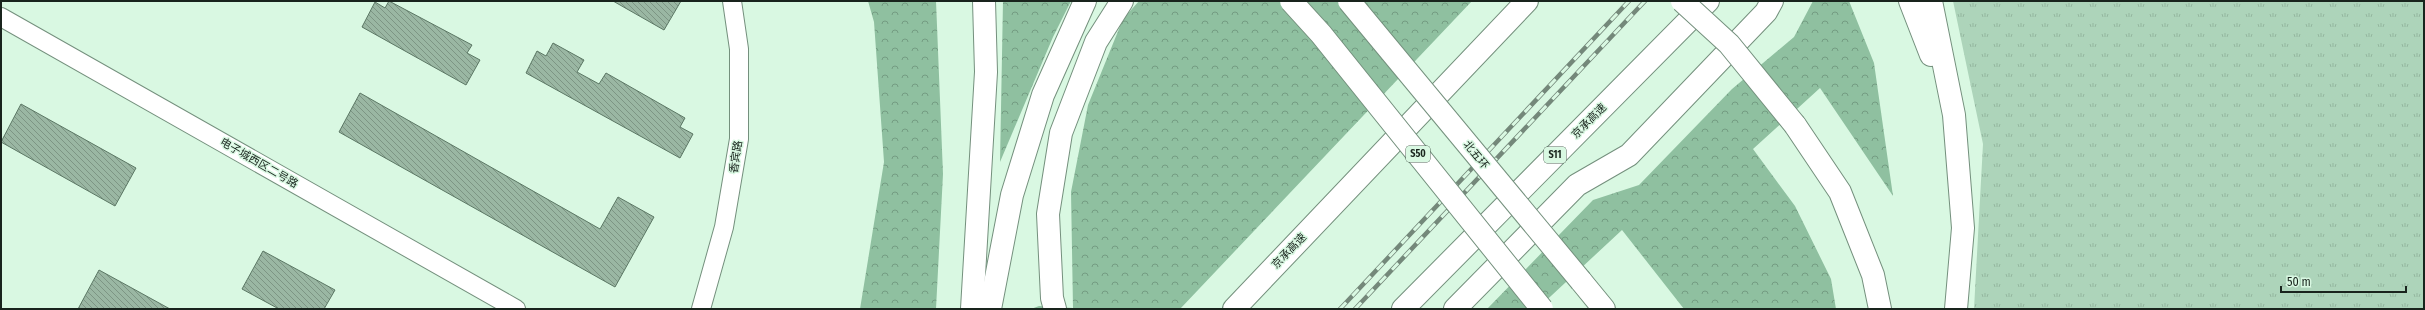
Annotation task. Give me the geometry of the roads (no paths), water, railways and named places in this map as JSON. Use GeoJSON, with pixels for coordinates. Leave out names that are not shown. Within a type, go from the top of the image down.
{"type":"FeatureCollection","features":[{"type":"Feature","properties":{"kind":"highway"},"geometry":{"type":"LineString","coordinates":[[972,309],[986,72],[984,1]]}},
{"type":"Feature","properties":{"kind":"highway"},"geometry":{"type":"LineString","coordinates":[[990,309],[1012,195],[1043,95],[1084,1]]}},
{"type":"Feature","properties":{"kind":"highway"},"geometry":{"type":"LineString","coordinates":[[1054,303],[1048,214],[1061,133],[1096,42],[1122,1]]}},
{"type":"Feature","properties":{"kind":"highway","name":"S50"},"geometry":{"type":"LineString","coordinates":[[1291,1],[1321,34],[1542,309]]}},
{"type":"Feature","properties":{"kind":"highway","name":"北五环"},"geometry":{"type":"LineString","coordinates":[[1348,1],[1604,309]]}},
{"type":"Feature","properties":{"kind":"highway","name":"京承高速"},"geometry":{"type":"LineString","coordinates":[[1234,309],[1527,1]]}},
{"type":"Feature","properties":{"kind":"highway"},"geometry":{"type":"LineString","coordinates":[[1682,1],[1729,44],[1795,125],[1840,192],[1873,276],[1880,309]]}},
{"type":"Feature","properties":{"kind":"highway","name":"京承高速"},"geometry":{"type":"LineString","coordinates":[[1403,309],[1708,1]]}},
{"type":"Feature","properties":{"kind":"highway"},"geometry":{"type":"LineString","coordinates":[[1455,309],[1577,185],[1629,154],[1766,12],[1772,1]]}},
{"type":"Feature","properties":{"kind":"highway"},"geometry":{"type":"LineString","coordinates":[[1910,1],[1954,114]]}},
{"type":"Feature","properties":{"kind":"highway"},"geometry":{"type":"LineString","coordinates":[[1931,1],[1954,114],[1963,228],[1956,309]]}},
{"type":"Feature","properties":{"kind":"street","name":"香宾路"},"geometry":{"type":"LineString","coordinates":[[701,309],[724,227],[739,139],[739,49],[732,1]]}},
{"type":"Feature","properties":{"kind":"street","name":"电子城西区二号路"},"geometry":{"type":"LineString","coordinates":[[1,17],[516,309]]}},
{"type":"Feature","properties":{"kind":"railway"},"geometry":{"type":"LineString","coordinates":[[1340,309],[1629,1]]}},
{"type":"Feature","properties":{"kind":"railway"},"geometry":{"type":"LineString","coordinates":[[1355,309],[1645,1]]}}]}
